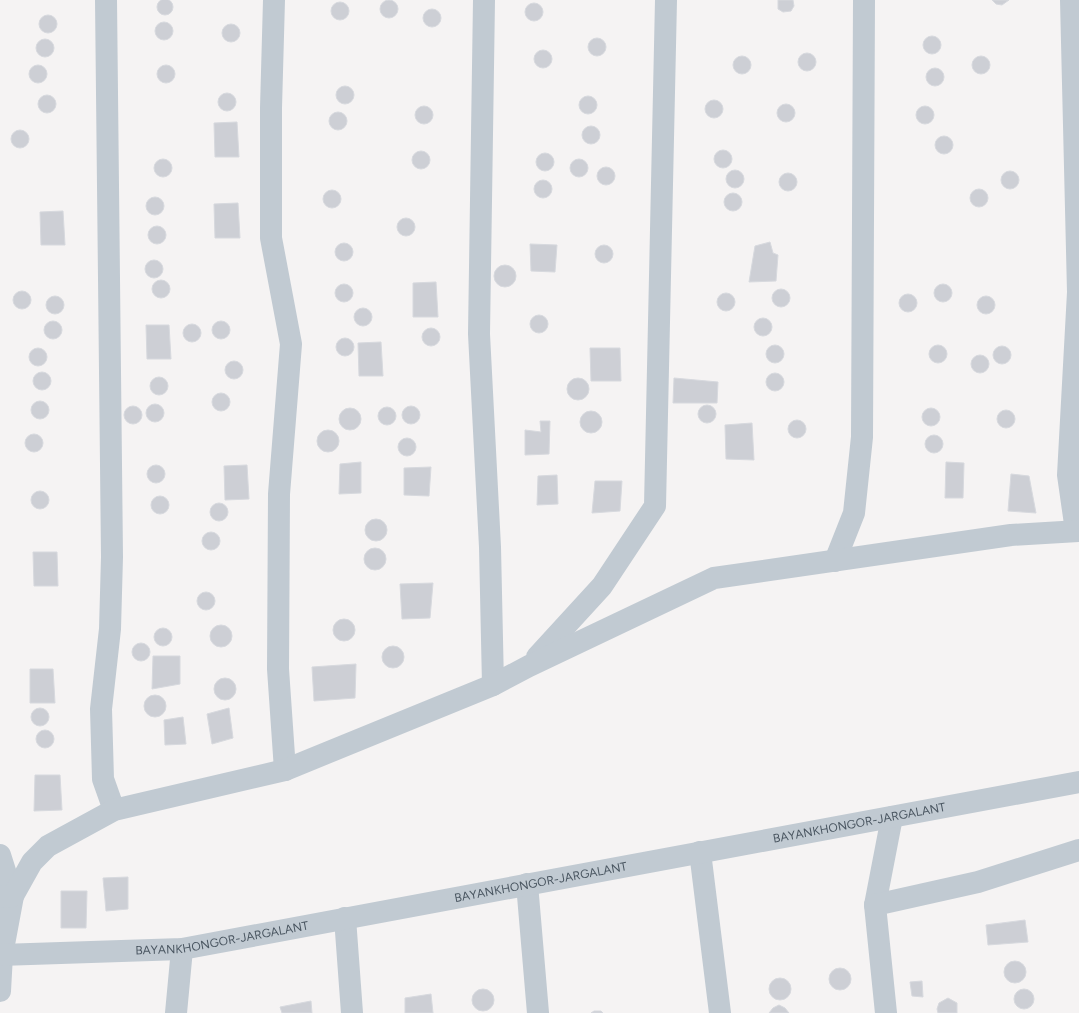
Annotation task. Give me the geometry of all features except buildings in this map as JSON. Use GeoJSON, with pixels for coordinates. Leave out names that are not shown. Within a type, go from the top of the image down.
{"type":"FeatureCollection","features":[{"type":"Feature","properties":{"kind":"street"},"geometry":{"type":"LineString","coordinates":[[106,0],[112,557],[110,629],[100,709],[103,779],[114,810]]}},
{"type":"Feature","properties":{"kind":"street"},"geometry":{"type":"LineString","coordinates":[[274,0],[271,108],[271,238],[291,344],[279,494],[278,669],[285,770]]}},
{"type":"Feature","properties":{"kind":"street"},"geometry":{"type":"LineString","coordinates":[[484,0],[479,334],[489,539],[493,685]]}},
{"type":"Feature","properties":{"kind":"street"},"geometry":{"type":"LineString","coordinates":[[529,666],[602,586],[654,506],[666,0]]}},
{"type":"Feature","properties":{"kind":"street"},"geometry":{"type":"LineString","coordinates":[[835,561],[854,513],[862,437],[864,0]]}},
{"type":"Feature","properties":{"kind":"street"},"geometry":{"type":"LineString","coordinates":[[7,896],[32,862],[48,846],[114,810],[285,770],[493,685],[529,666],[714,578],[1011,535],[1077,531],[1068,476],[1078,292],[1071,0]]}},
{"type":"Feature","properties":{"kind":"street","name":"BAYANKHONGOR-JARGALANT"},"geometry":{"type":"LineString","coordinates":[[1,956],[182,950],[526,884],[1079,782]]}},
{"type":"Feature","properties":{"kind":"street"},"geometry":{"type":"LineString","coordinates":[[886,1013],[875,905],[892,817]]}},
{"type":"Feature","properties":{"kind":"street"},"geometry":{"type":"LineString","coordinates":[[875,905],[978,882],[1079,850]]}},
{"type":"Feature","properties":{"kind":"street"},"geometry":{"type":"LineString","coordinates":[[700,852],[720,1013]]}},
{"type":"Feature","properties":{"kind":"street"},"geometry":{"type":"LineString","coordinates":[[0,855],[7,896],[1,956],[0,991]]}},
{"type":"Feature","properties":{"kind":"street"},"geometry":{"type":"LineString","coordinates":[[526,884],[538,1013]]}},
{"type":"Feature","properties":{"kind":"street"},"geometry":{"type":"LineString","coordinates":[[346,918],[352,1013]]}},
{"type":"Feature","properties":{"kind":"street"},"geometry":{"type":"LineString","coordinates":[[176,1013],[182,950]]}}]}
